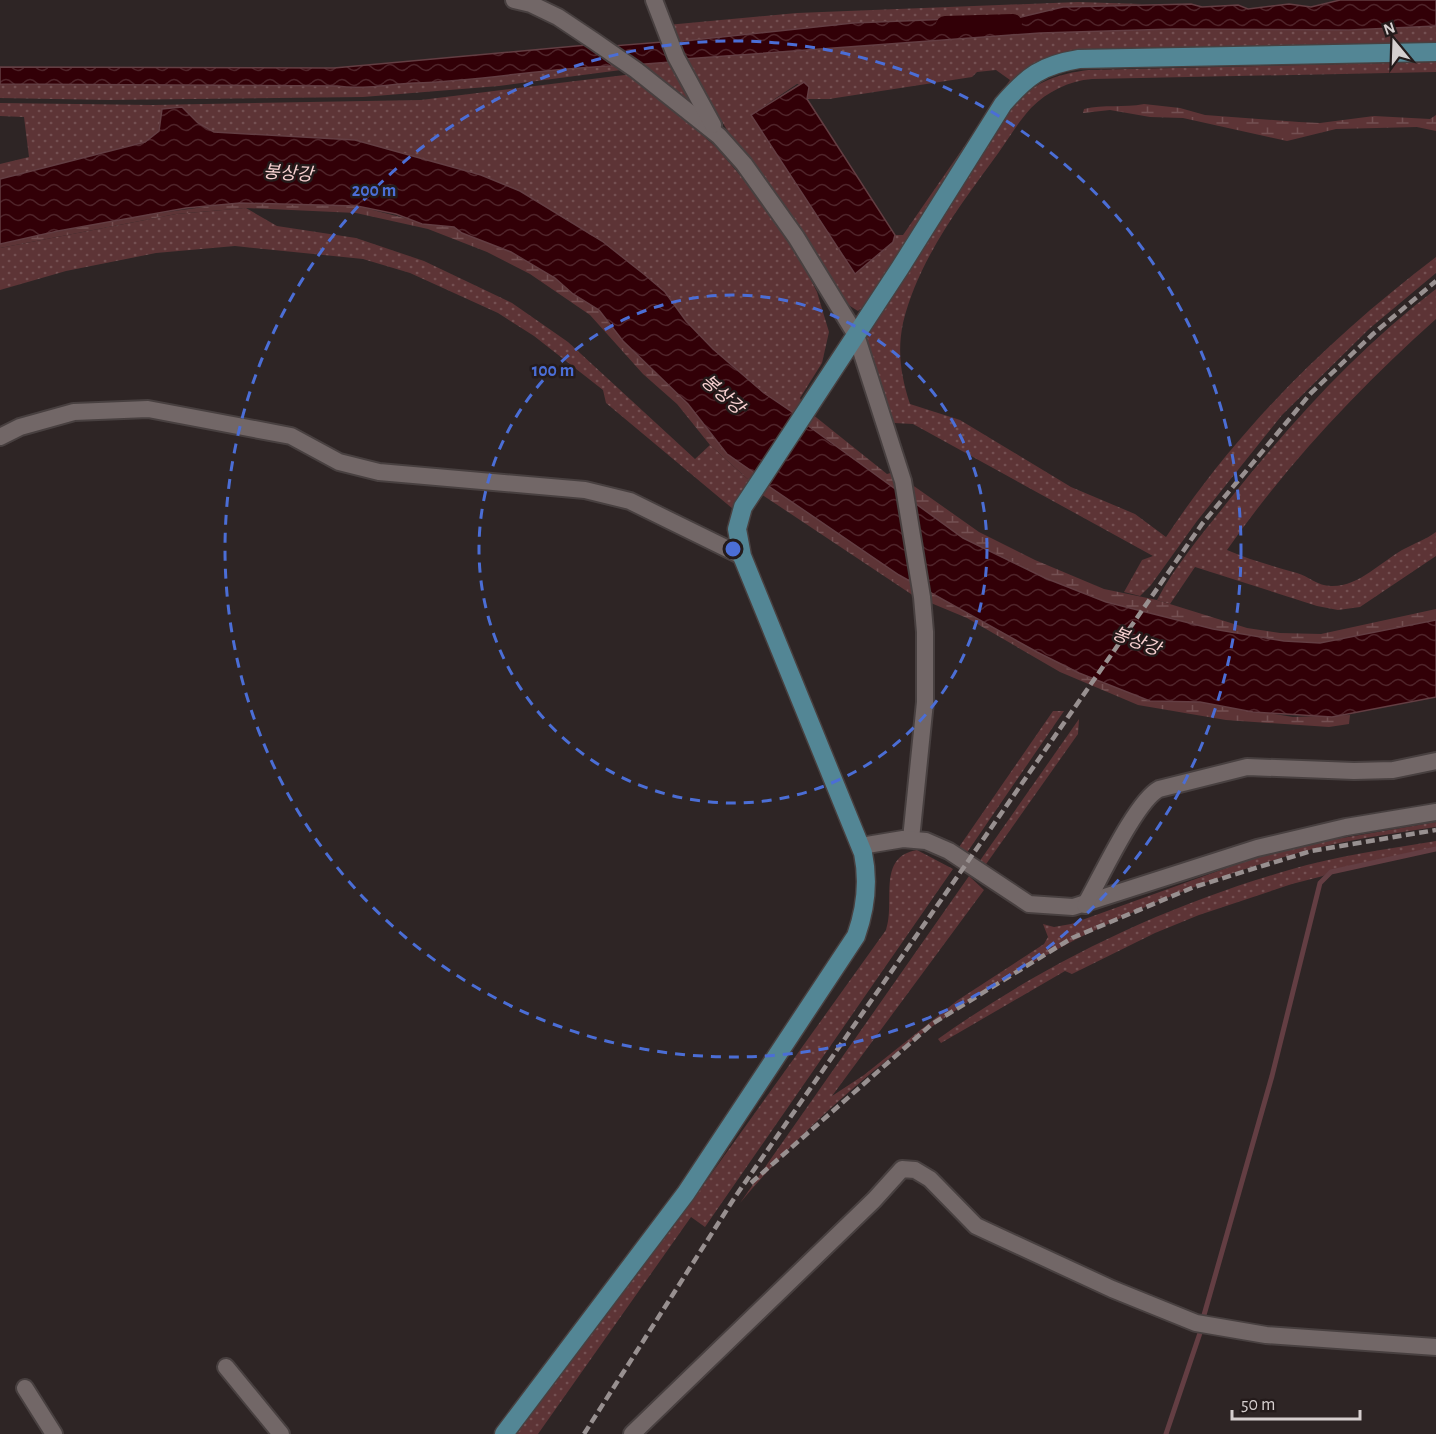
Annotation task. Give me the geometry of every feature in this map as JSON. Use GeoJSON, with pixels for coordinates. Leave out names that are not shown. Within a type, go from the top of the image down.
{"type":"FeatureCollection","features":[{"type":"Feature","properties":{"kind":"main road"},"geometry":{"type":"LineString","coordinates":[[504,1434],[686,1193],[856,936],[863,916],[866,891],[866,868],[861,846],[742,556],[737,529],[743,507],[1003,105],[1024,82],[1046,66],[1079,58],[1436,52]]}},
{"type":"Feature","properties":{"kind":"street"},"geometry":{"type":"LineString","coordinates":[[514,0],[531,4],[567,23],[636,70],[719,136],[744,164],[796,237],[856,334],[903,481],[922,597],[925,702],[911,839]]}},
{"type":"Feature","properties":{"kind":"street"},"geometry":{"type":"LineString","coordinates":[[654,0],[676,57],[719,136]]}},
{"type":"Feature","properties":{"kind":"street"},"geometry":{"type":"LineString","coordinates":[[0,437],[20,427],[74,412],[148,409],[291,436],[339,462],[379,472],[597,492],[630,501],[742,556]]}},
{"type":"Feature","properties":{"kind":"street"},"geometry":{"type":"LineString","coordinates":[[1085,905],[1138,810],[1152,793],[1159,789],[1247,767],[1354,771],[1393,770],[1436,761]]}},
{"type":"Feature","properties":{"kind":"street"},"geometry":{"type":"LineString","coordinates":[[861,846],[911,839],[926,841],[949,851],[1029,904],[1073,907],[1257,848],[1346,827],[1436,812]]}},
{"type":"Feature","properties":{"kind":"street"},"geometry":{"type":"LineString","coordinates":[[632,1434],[874,1200],[903,1169],[915,1170],[930,1179],[976,1226],[1196,1323],[1266,1335],[1436,1347]]}},
{"type":"Feature","properties":{"kind":"street"},"geometry":{"type":"LineString","coordinates":[[225,1367],[281,1434]]}},
{"type":"Feature","properties":{"kind":"street"},"geometry":{"type":"LineString","coordinates":[[25,1388],[54,1434]]}},
{"type":"Feature","properties":{"kind":"green space"},"geometry":{"type":"Polygon","coordinates":[[[1078,2],[1142,4],[1108,8],[1063,7],[1004,21],[974,25],[951,19],[853,23],[674,42],[667,25],[797,13],[1078,2]]]}},
{"type":"Feature","properties":{"kind":"green space"},"geometry":{"type":"Polygon","coordinates":[[[1436,26],[1436,45],[1063,55],[1030,66],[1016,79],[869,301],[858,311],[850,306],[839,293],[735,143],[684,59],[1040,33],[1173,29],[1349,30],[1436,26]],[[996,70],[977,72],[972,77],[829,99],[807,99],[809,87],[797,84],[751,115],[893,242],[895,235],[903,235],[1010,80],[996,70]]]}},
{"type":"Feature","properties":{"kind":"green space"},"geometry":{"type":"Polygon","coordinates":[[[671,62],[693,100],[691,106],[632,65],[671,62]]]}},
{"type":"Feature","properties":{"kind":"green space"},"geometry":{"type":"Polygon","coordinates":[[[1436,62],[1436,72],[1092,79],[1067,85],[1044,97],[1027,113],[942,233],[919,277],[903,323],[900,344],[901,364],[910,404],[960,420],[1071,487],[1135,514],[1166,537],[1224,458],[1289,386],[1360,319],[1436,257],[1436,273],[1369,329],[1282,415],[1197,521],[1151,585],[1140,596],[1124,592],[1142,560],[1153,556],[913,424],[894,423],[864,341],[1015,103],[1031,89],[1058,76],[1088,70],[1436,62]]]}},
{"type":"Feature","properties":{"kind":"green space"},"geometry":{"type":"Polygon","coordinates":[[[613,66],[621,70],[499,86],[363,97],[109,100],[0,98],[0,84],[357,87],[613,66]]]}},
{"type":"Feature","properties":{"kind":"green space"},"geometry":{"type":"Polygon","coordinates":[[[633,74],[716,147],[762,201],[798,254],[817,292],[829,332],[822,363],[800,398],[803,404],[795,414],[764,393],[713,349],[686,321],[665,292],[602,241],[520,191],[481,175],[355,140],[214,132],[198,123],[182,107],[162,109],[159,131],[145,142],[0,179],[0,164],[29,157],[24,117],[0,116],[0,103],[153,105],[421,100],[633,74]]]}},
{"type":"Feature","properties":{"kind":"green space"},"geometry":{"type":"Polygon","coordinates":[[[1144,104],[1180,108],[1205,115],[1320,123],[1374,116],[1430,119],[1436,115],[1436,131],[1417,127],[1336,129],[1287,141],[1183,118],[1150,117],[1110,110],[1083,113],[1084,109],[1144,104]]]}},
{"type":"Feature","properties":{"kind":"green space"},"geometry":{"type":"Polygon","coordinates":[[[240,203],[357,206],[432,225],[454,227],[462,233],[511,252],[556,278],[573,294],[599,310],[623,341],[688,404],[727,454],[756,474],[752,483],[710,445],[677,404],[643,374],[590,315],[530,274],[487,252],[428,229],[356,213],[246,208],[176,214],[0,248],[0,244],[89,225],[179,210],[240,203]]]}},
{"type":"Feature","properties":{"kind":"green space"},"geometry":{"type":"Polygon","coordinates":[[[246,208],[277,226],[356,238],[424,261],[512,303],[568,342],[695,459],[710,445],[752,483],[733,509],[606,403],[603,390],[534,336],[498,313],[410,273],[363,259],[235,246],[156,253],[66,271],[0,290],[0,248],[176,214],[246,208]]]}},
{"type":"Feature","properties":{"kind":"green space"},"geometry":{"type":"Polygon","coordinates":[[[1436,289],[1436,319],[1325,428],[1274,487],[1227,550],[1331,586],[1360,578],[1395,554],[1436,532],[1436,556],[1360,607],[1338,610],[1317,606],[1195,567],[1170,604],[1157,600],[1200,536],[1301,415],[1379,336],[1436,289]]]}},
{"type":"Feature","properties":{"kind":"green space"},"geometry":{"type":"Polygon","coordinates":[[[812,414],[887,474],[894,472],[979,532],[1035,560],[1104,589],[1157,600],[1247,628],[1280,633],[1321,634],[1436,609],[1436,620],[1320,643],[1284,641],[1213,629],[1106,602],[1045,578],[963,538],[807,425],[812,414]]]}},
{"type":"Feature","properties":{"kind":"green space"},"geometry":{"type":"Polygon","coordinates":[[[767,485],[899,575],[959,608],[1135,695],[1150,701],[1200,702],[1293,717],[1350,715],[1349,724],[1329,727],[1226,720],[1138,705],[1060,672],[967,618],[914,596],[761,494],[767,485]]]}},
{"type":"Feature","properties":{"kind":"green space"},"geometry":{"type":"Polygon","coordinates":[[[1053,711],[1064,711],[966,854],[957,850],[1053,711]]]}},
{"type":"Feature","properties":{"kind":"green space"},"geometry":{"type":"Polygon","coordinates":[[[1079,719],[1078,734],[984,867],[979,862],[1079,719]]]}},
{"type":"Feature","properties":{"kind":"green space"},"geometry":{"type":"Polygon","coordinates":[[[1436,822],[1436,827],[1315,848],[1219,878],[1142,909],[1066,945],[993,986],[923,1033],[857,1085],[796,1142],[740,1203],[969,876],[984,890],[832,1096],[864,1075],[958,1000],[1044,944],[1048,937],[1043,924],[1054,927],[1071,924],[1265,854],[1301,845],[1436,822]]]}},
{"type":"Feature","properties":{"kind":"green space"},"geometry":{"type":"Polygon","coordinates":[[[1436,841],[1436,848],[1331,871],[1323,876],[1199,915],[1155,933],[1072,974],[1065,971],[941,1043],[938,1039],[979,1011],[1062,962],[1195,901],[1307,865],[1436,841]]]}},
{"type":"Feature","properties":{"kind":"green space"},"geometry":{"type":"Polygon","coordinates":[[[917,850],[953,869],[705,1227],[691,1217],[538,1434],[513,1434],[684,1212],[886,930],[889,919],[892,871],[896,862],[904,854],[917,850]]]}},
{"type":"Feature","properties":{"kind":"water"},"geometry":{"type":"Polygon","coordinates":[[[1340,0],[1436,0],[1436,26],[1349,30],[1173,29],[1040,33],[684,59],[674,42],[853,23],[951,19],[974,25],[1004,21],[1063,7],[1191,4],[1202,7],[1238,5],[1248,9],[1289,4],[1311,7],[1340,0]]]}},
{"type":"Feature","properties":{"kind":"water"},"geometry":{"type":"Polygon","coordinates":[[[662,42],[671,62],[632,65],[612,46],[662,42]]]}},
{"type":"Feature","properties":{"kind":"water"},"geometry":{"type":"Polygon","coordinates":[[[587,45],[613,66],[357,87],[0,84],[0,67],[334,68],[587,45]]]}},
{"type":"Feature","properties":{"kind":"water"},"geometry":{"type":"Polygon","coordinates":[[[804,82],[809,87],[807,99],[895,235],[893,242],[855,274],[751,115],[804,82]]]}},
{"type":"Feature","properties":{"kind":"water","name":"봉상강"},"geometry":{"type":"Polygon","coordinates":[[[182,107],[198,123],[214,132],[355,140],[481,175],[520,191],[602,241],[645,275],[665,292],[686,321],[713,349],[764,393],[795,414],[756,474],[727,454],[688,404],[623,341],[599,310],[573,294],[555,278],[511,252],[462,233],[454,227],[422,224],[396,214],[357,206],[240,203],[186,208],[0,244],[0,179],[145,142],[159,131],[162,109],[182,107]]]}},
{"type":"Feature","properties":{"kind":"water","name":"봉상강"},"geometry":{"type":"Polygon","coordinates":[[[807,425],[963,538],[1045,578],[1106,602],[1213,629],[1284,641],[1320,643],[1436,620],[1436,697],[1332,717],[1253,712],[1200,702],[1150,701],[1079,673],[899,575],[767,485],[807,425]]]}},
{"type":"Feature","properties":{"kind":"waterway"},"geometry":{"type":"LineString","coordinates":[[945,25],[1013,23]]}},
{"type":"Feature","properties":{"kind":"waterway"},"geometry":{"type":"LineString","coordinates":[[1204,1315],[1272,1076],[1320,883],[1331,872],[1436,849]]}},
{"type":"Feature","properties":{"kind":"waterway"},"geometry":{"type":"LineString","coordinates":[[1166,1434],[1200,1333]]}},
{"type":"Feature","properties":{"kind":"railway"},"geometry":{"type":"LineString","coordinates":[[584,1434],[735,1197],[1202,524],[1311,393],[1373,334],[1436,281]]}},
{"type":"Feature","properties":{"kind":"railway"},"geometry":{"type":"LineString","coordinates":[[751,1183],[932,1024],[1072,938],[1194,887],[1311,851],[1436,830]]}}]}
